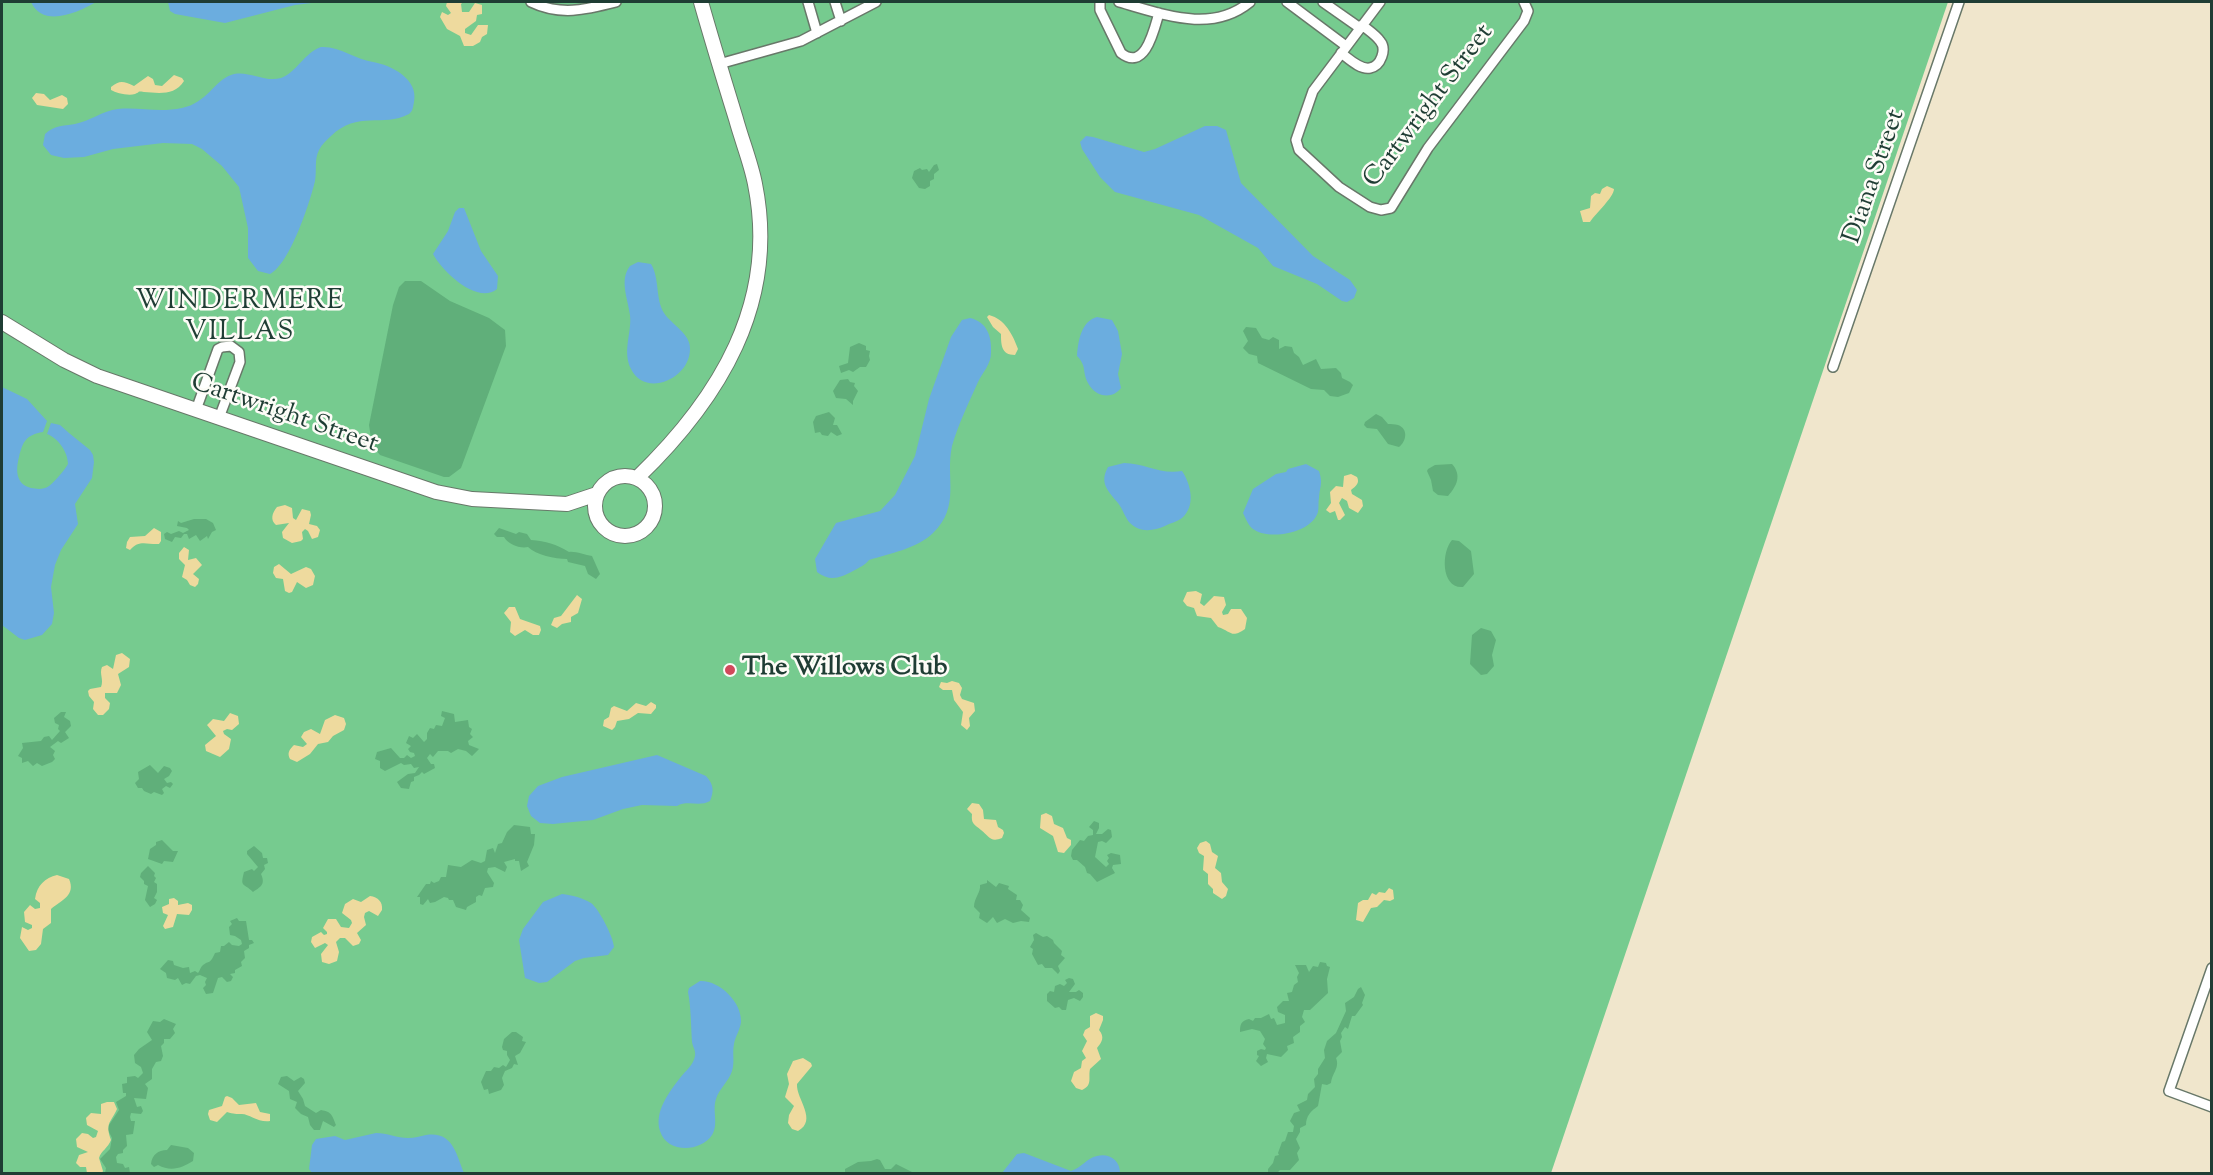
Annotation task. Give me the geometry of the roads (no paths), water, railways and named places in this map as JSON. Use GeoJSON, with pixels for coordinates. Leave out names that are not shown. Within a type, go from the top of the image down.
{"type":"FeatureCollection","features":[{"type":"Feature","properties":{"kind":"street"},"geometry":{"type":"LineString","coordinates":[[531,2],[563,12],[576,12],[615,2]]}},
{"type":"Feature","properties":{"kind":"street"},"geometry":{"type":"LineString","coordinates":[[637,478],[668,448],[722,374],[748,320],[757,284],[760,215],[755,183],[700,2]]}},
{"type":"Feature","properties":{"kind":"street"},"geometry":{"type":"LineString","coordinates":[[808,2],[817,33]]}},
{"type":"Feature","properties":{"kind":"street"},"geometry":{"type":"LineString","coordinates":[[835,2],[841,21]]}},
{"type":"Feature","properties":{"kind":"street"},"geometry":{"type":"LineString","coordinates":[[719,64],[801,41],[876,2]]}},
{"type":"Feature","properties":{"kind":"street"},"geometry":{"type":"LineString","coordinates":[[1100,2],[1100,10],[1121,52],[1127,57],[1133,58],[1145,51],[1159,13]]}},
{"type":"Feature","properties":{"kind":"street"},"geometry":{"type":"LineString","coordinates":[[1119,2],[1187,20],[1203,21],[1223,17],[1250,2]]}},
{"type":"Feature","properties":{"kind":"street"},"geometry":{"type":"LineString","coordinates":[[1287,2],[1362,67],[1371,68],[1378,63],[1384,50],[1382,42],[1323,2]]}},
{"type":"Feature","properties":{"kind":"street","name":"Cartwright Street"},"geometry":{"type":"LineString","coordinates":[[1380,2],[1313,90],[1296,146],[1339,187],[1370,207],[1381,210],[1391,208],[1428,148],[1524,21],[1528,11],[1524,2]]}},
{"type":"Feature","properties":{"kind":"street","name":"Diana Street"},"geometry":{"type":"LineString","coordinates":[[1833,367],[1959,2]]}},
{"type":"Feature","properties":{"kind":"street","name":"Cartwright Street"},"geometry":{"type":"LineString","coordinates":[[2,322],[64,360],[97,376],[388,476],[454,496],[507,502],[567,504],[595,513]]}},
{"type":"Feature","properties":{"kind":"street"},"geometry":{"type":"LineString","coordinates":[[196,410],[215,355],[222,346],[231,346],[239,352],[240,362],[219,418]]}},
{"type":"Feature","properties":{"kind":"street"},"geometry":{"type":"LineString","coordinates":[[651,491],[668,448]]}},
{"type":"Feature","properties":{"kind":"street"},"geometry":{"type":"LineString","coordinates":[[629,476],[637,478],[651,491],[654,499],[654,516],[650,524],[636,535],[628,537],[611,533],[604,528],[595,513],[597,494],[601,487],[614,478],[629,476]]}},
{"type":"Feature","properties":{"kind":"street","name":"Cartwright Street"},"geometry":{"type":"LineString","coordinates":[[567,504],[597,494]]}},
{"type":"Feature","properties":{"kind":"street"},"geometry":{"type":"LineString","coordinates":[[2211,968],[2169,1091],[2211,1107]]}},
{"type":"Feature","properties":{"kind":"water"},"geometry":{"type":"Polygon","coordinates":[[[31,2],[96,2],[70,14],[52,16],[44,15],[36,10],[31,2]]]}},
{"type":"Feature","properties":{"kind":"water"},"geometry":{"type":"Polygon","coordinates":[[[168,2],[320,2],[295,5],[225,23],[175,14],[170,11],[168,2]]]}},
{"type":"Feature","properties":{"kind":"water"},"geometry":{"type":"Polygon","coordinates":[[[321,47],[334,48],[388,66],[402,74],[412,86],[413,107],[409,114],[399,118],[360,121],[341,128],[323,144],[317,154],[315,181],[298,232],[285,258],[270,274],[258,271],[248,258],[248,228],[239,187],[222,166],[202,149],[192,144],[163,143],[113,149],[84,157],[64,158],[51,155],[43,145],[45,134],[52,129],[80,123],[112,110],[165,110],[191,105],[231,75],[281,78],[321,47]]]}},
{"type":"Feature","properties":{"kind":"water"},"geometry":{"type":"Polygon","coordinates":[[[1205,126],[1217,126],[1226,130],[1241,183],[1313,256],[1350,280],[1357,290],[1354,298],[1347,302],[1342,301],[1317,284],[1273,266],[1258,248],[1199,215],[1115,192],[1100,177],[1080,142],[1086,136],[1093,137],[1144,152],[1205,126]]]}},
{"type":"Feature","properties":{"kind":"water"},"geometry":{"type":"Polygon","coordinates":[[[459,208],[464,208],[481,251],[498,276],[497,289],[489,293],[480,293],[461,284],[444,269],[433,254],[459,208]]]}},
{"type":"Feature","properties":{"kind":"water"},"geometry":{"type":"Polygon","coordinates":[[[638,262],[651,264],[656,276],[661,307],[667,317],[684,334],[690,349],[683,369],[666,381],[656,383],[638,378],[631,369],[627,356],[630,315],[625,277],[630,266],[638,262]]]}},
{"type":"Feature","properties":{"kind":"water"},"geometry":{"type":"Polygon","coordinates":[[[1097,317],[1112,320],[1118,331],[1122,354],[1118,374],[1121,388],[1108,395],[1099,394],[1091,388],[1077,356],[1084,327],[1097,317]]]}},
{"type":"Feature","properties":{"kind":"water"},"geometry":{"type":"Polygon","coordinates":[[[970,318],[981,323],[987,331],[991,341],[991,357],[967,406],[952,446],[949,502],[942,523],[927,538],[911,547],[869,560],[839,577],[831,578],[822,575],[817,572],[815,559],[836,523],[880,511],[895,495],[915,456],[929,399],[951,337],[962,320],[970,318]]]}},
{"type":"Feature","properties":{"kind":"water"},"geometry":{"type":"Polygon","coordinates":[[[2,387],[27,399],[47,421],[43,432],[29,437],[22,447],[17,471],[22,483],[31,488],[47,487],[57,479],[68,464],[62,446],[47,434],[51,423],[60,425],[90,450],[94,462],[92,478],[75,504],[78,524],[61,550],[55,565],[51,587],[54,613],[52,624],[42,635],[25,640],[2,625],[2,387]]]}},
{"type":"Feature","properties":{"kind":"water"},"geometry":{"type":"Polygon","coordinates":[[[1124,463],[1174,472],[1182,471],[1190,488],[1191,501],[1182,518],[1156,529],[1147,530],[1142,530],[1128,521],[1120,505],[1108,491],[1104,478],[1108,467],[1124,463]]]}},
{"type":"Feature","properties":{"kind":"water"},"geometry":{"type":"Polygon","coordinates":[[[1306,464],[1319,471],[1321,479],[1318,512],[1314,519],[1308,525],[1289,533],[1260,533],[1253,529],[1243,513],[1253,489],[1276,474],[1306,464]]]}},
{"type":"Feature","properties":{"kind":"water"},"geometry":{"type":"Polygon","coordinates":[[[657,755],[706,776],[713,788],[710,801],[677,806],[642,805],[593,820],[553,824],[540,823],[531,816],[527,806],[529,796],[538,786],[562,777],[657,755]]]}},
{"type":"Feature","properties":{"kind":"water"},"geometry":{"type":"Polygon","coordinates":[[[562,894],[581,898],[594,906],[602,917],[614,947],[608,955],[575,961],[547,982],[539,983],[525,978],[519,940],[523,929],[543,902],[562,894]]]}},
{"type":"Feature","properties":{"kind":"water"},"geometry":{"type":"Polygon","coordinates":[[[700,981],[715,984],[728,994],[738,1007],[741,1022],[734,1044],[732,1071],[716,1099],[714,1131],[707,1141],[700,1145],[684,1148],[670,1144],[664,1138],[660,1131],[659,1117],[667,1096],[691,1065],[695,1056],[688,992],[689,988],[700,981]]]}},
{"type":"Feature","properties":{"kind":"water"},"geometry":{"type":"Polygon","coordinates":[[[376,1133],[404,1138],[426,1135],[442,1137],[452,1145],[464,1173],[313,1174],[309,1169],[312,1145],[316,1139],[335,1136],[345,1140],[376,1133]]]}},
{"type":"Feature","properties":{"kind":"water"},"geometry":{"type":"Polygon","coordinates":[[[1024,1153],[1071,1171],[1093,1157],[1106,1156],[1116,1161],[1120,1173],[1002,1173],[1017,1154],[1024,1153]]]}},
{"type":"Feature","properties":{"kind":"place","name":"The Willows Club"},"geometry":{"type":"Point","coordinates":[730,670]}},
{"type":"Feature","properties":{"kind":"district","name":"WINDERMERE VILLAS"},"geometry":{"type":"Point","coordinates":[240,318]}}]}
